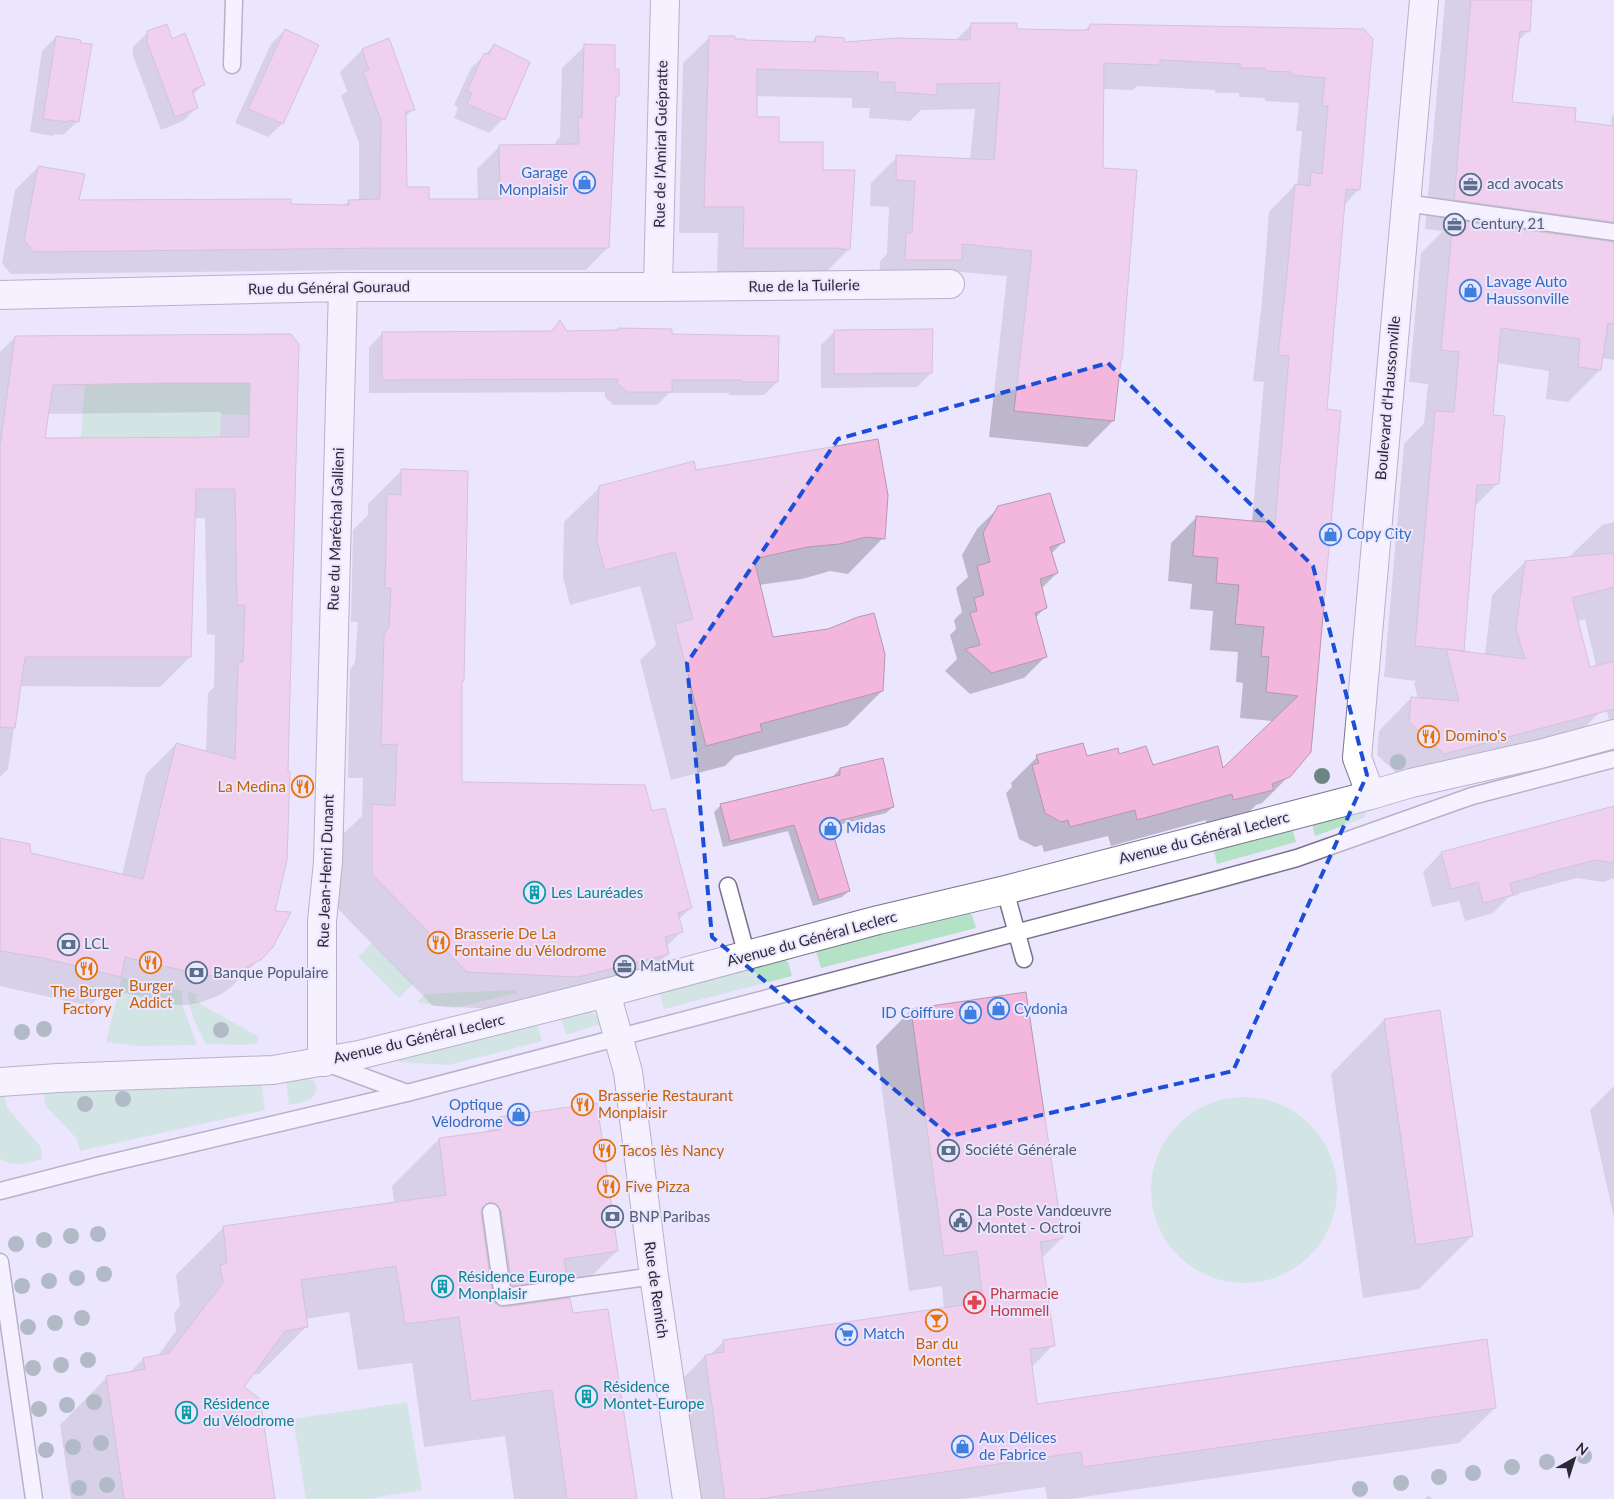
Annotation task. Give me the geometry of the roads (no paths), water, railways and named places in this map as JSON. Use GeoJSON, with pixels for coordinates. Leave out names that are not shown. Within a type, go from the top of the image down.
{"type":"FeatureCollection","features":[{"type":"Feature","properties":{"kind":"street","name":"Rue de l'Amiral Guépratte"},"geometry":{"type":"LineString","coordinates":[[658,287],[665,0]]}},
{"type":"Feature","properties":{"kind":"street","name":"Boulevard d'Haussonville"},"geometry":{"type":"LineString","coordinates":[[1371,795],[1357,758],[1424,0]]}},
{"type":"Feature","properties":{"kind":"street","name":"Rue de la Tuilerie"},"geometry":{"type":"LineString","coordinates":[[658,287],[950,284]]}},
{"type":"Feature","properties":{"kind":"street","name":"Rue du Général Gouraud"},"geometry":{"type":"LineString","coordinates":[[0,295],[343,287],[658,287]]}},
{"type":"Feature","properties":{"kind":"street","name":"Rue du Maréchal Gallieni"},"geometry":{"type":"LineString","coordinates":[[330,770],[343,287]]}},
{"type":"Feature","properties":{"kind":"street","name":"Avenue du Général Leclerc"},"geometry":{"type":"LineString","coordinates":[[0,1082],[273,1070],[324,1062],[398,1046],[747,956],[878,920],[1005,890],[1420,781],[1540,754],[1614,734]]}},
{"type":"Feature","properties":{"kind":"street","name":"Rue Jean-Henri Dunant"},"geometry":{"type":"LineString","coordinates":[[324,1062],[322,1050],[322,921],[328,862],[330,770]]}},
{"type":"Feature","properties":{"kind":"street","name":"Rue de Remich"},"geometry":{"type":"LineString","coordinates":[[606,993],[628,1072],[654,1276],[687,1499]]}},
{"type":"Feature","properties":{"kind":"lane"},"geometry":{"type":"LineString","coordinates":[[232,65],[234,0]]}},
{"type":"Feature","properties":{"kind":"lane"},"geometry":{"type":"LineString","coordinates":[[1405,203],[1614,232]]}},
{"type":"Feature","properties":{"kind":"lane"},"geometry":{"type":"LineString","coordinates":[[0,1191],[72,1172],[407,1093],[1017,934],[1297,858],[1472,796],[1614,759]]}},
{"type":"Feature","properties":{"kind":"lane"},"geometry":{"type":"LineString","coordinates":[[728,886],[747,956]]}},
{"type":"Feature","properties":{"kind":"lane"},"geometry":{"type":"LineString","coordinates":[[1005,890],[1024,959]]}},
{"type":"Feature","properties":{"kind":"lane"},"geometry":{"type":"LineString","coordinates":[[324,1062],[407,1093]]}},
{"type":"Feature","properties":{"kind":"lane"},"geometry":{"type":"LineString","coordinates":[[491,1212],[504,1297],[654,1276]]}},
{"type":"Feature","properties":{"kind":"lane"},"geometry":{"type":"LineString","coordinates":[[0,1262],[34,1499]]}},
{"type":"Feature","properties":{"kind":"place","name":"Garage Monplaisir"},"geometry":{"type":"Point","coordinates":[584,182]}},
{"type":"Feature","properties":{"kind":"place","name":"acd avocats"},"geometry":{"type":"Point","coordinates":[1471,184]}},
{"type":"Feature","properties":{"kind":"place","name":"Century 21"},"geometry":{"type":"Point","coordinates":[1455,224]}},
{"type":"Feature","properties":{"kind":"place","name":"Lavage Auto Haussonville"},"geometry":{"type":"Point","coordinates":[1470,291]}},
{"type":"Feature","properties":{"kind":"place","name":"Copy City"},"geometry":{"type":"Point","coordinates":[1331,534]}},
{"type":"Feature","properties":{"kind":"place","name":"Domino's"},"geometry":{"type":"Point","coordinates":[1429,736]}},
{"type":"Feature","properties":{"kind":"place","name":"La Medina"},"geometry":{"type":"Point","coordinates":[302,787]}},
{"type":"Feature","properties":{"kind":"place","name":"Midas"},"geometry":{"type":"Point","coordinates":[830,828]}},
{"type":"Feature","properties":{"kind":"place","name":"Les Lauréades"},"geometry":{"type":"Point","coordinates":[535,893]}},
{"type":"Feature","properties":{"kind":"place","name":"Brasserie De La Fontaine du Vélodrome"},"geometry":{"type":"Point","coordinates":[438,943]}},
{"type":"Feature","properties":{"kind":"place","name":"LCL"},"geometry":{"type":"Point","coordinates":[68,944]}},
{"type":"Feature","properties":{"kind":"place","name":"Burger Addict"},"geometry":{"type":"Point","coordinates":[151,963]}},
{"type":"Feature","properties":{"kind":"place","name":"MatMut"},"geometry":{"type":"Point","coordinates":[624,966]}},
{"type":"Feature","properties":{"kind":"place","name":"The Burger Factory"},"geometry":{"type":"Point","coordinates":[87,969]}},
{"type":"Feature","properties":{"kind":"place","name":"Banque Populaire"},"geometry":{"type":"Point","coordinates":[197,973]}},
{"type":"Feature","properties":{"kind":"place","name":"Cydonia"},"geometry":{"type":"Point","coordinates":[998,1009]}},
{"type":"Feature","properties":{"kind":"place","name":"ID Coiffure"},"geometry":{"type":"Point","coordinates":[970,1013]}},
{"type":"Feature","properties":{"kind":"place","name":"Brasserie Restaurant Monplaisir"},"geometry":{"type":"Point","coordinates":[582,1105]}},
{"type":"Feature","properties":{"kind":"place","name":"Optique Vélodrome"},"geometry":{"type":"Point","coordinates":[519,1114]}},
{"type":"Feature","properties":{"kind":"place","name":"Société Générale"},"geometry":{"type":"Point","coordinates":[949,1150]}},
{"type":"Feature","properties":{"kind":"place","name":"Tacos lès Nancy"},"geometry":{"type":"Point","coordinates":[604,1151]}},
{"type":"Feature","properties":{"kind":"place","name":"Five Pizza"},"geometry":{"type":"Point","coordinates":[609,1187]}},
{"type":"Feature","properties":{"kind":"place","name":"BNP Paribas"},"geometry":{"type":"Point","coordinates":[613,1217]}},
{"type":"Feature","properties":{"kind":"place","name":"La Poste Vandœuvre Montet - Octroi"},"geometry":{"type":"Point","coordinates":[961,1220]}},
{"type":"Feature","properties":{"kind":"place","name":"Résidence Europe Monplaisir"},"geometry":{"type":"Point","coordinates":[442,1286]}},
{"type":"Feature","properties":{"kind":"place","name":"Pharmacie Hommell"},"geometry":{"type":"Point","coordinates":[974,1303]}},
{"type":"Feature","properties":{"kind":"place","name":"Bar du Montet"},"geometry":{"type":"Point","coordinates":[937,1321]}},
{"type":"Feature","properties":{"kind":"place","name":"Match"},"geometry":{"type":"Point","coordinates":[847,1334]}},
{"type":"Feature","properties":{"kind":"place","name":"Résidence Montet-Europe"},"geometry":{"type":"Point","coordinates":[587,1396]}},
{"type":"Feature","properties":{"kind":"place","name":"Résidence du Vélodrome"},"geometry":{"type":"Point","coordinates":[187,1413]}},
{"type":"Feature","properties":{"kind":"place","name":"Aux Délices de Fabrice"},"geometry":{"type":"Point","coordinates":[963,1447]}}]}
